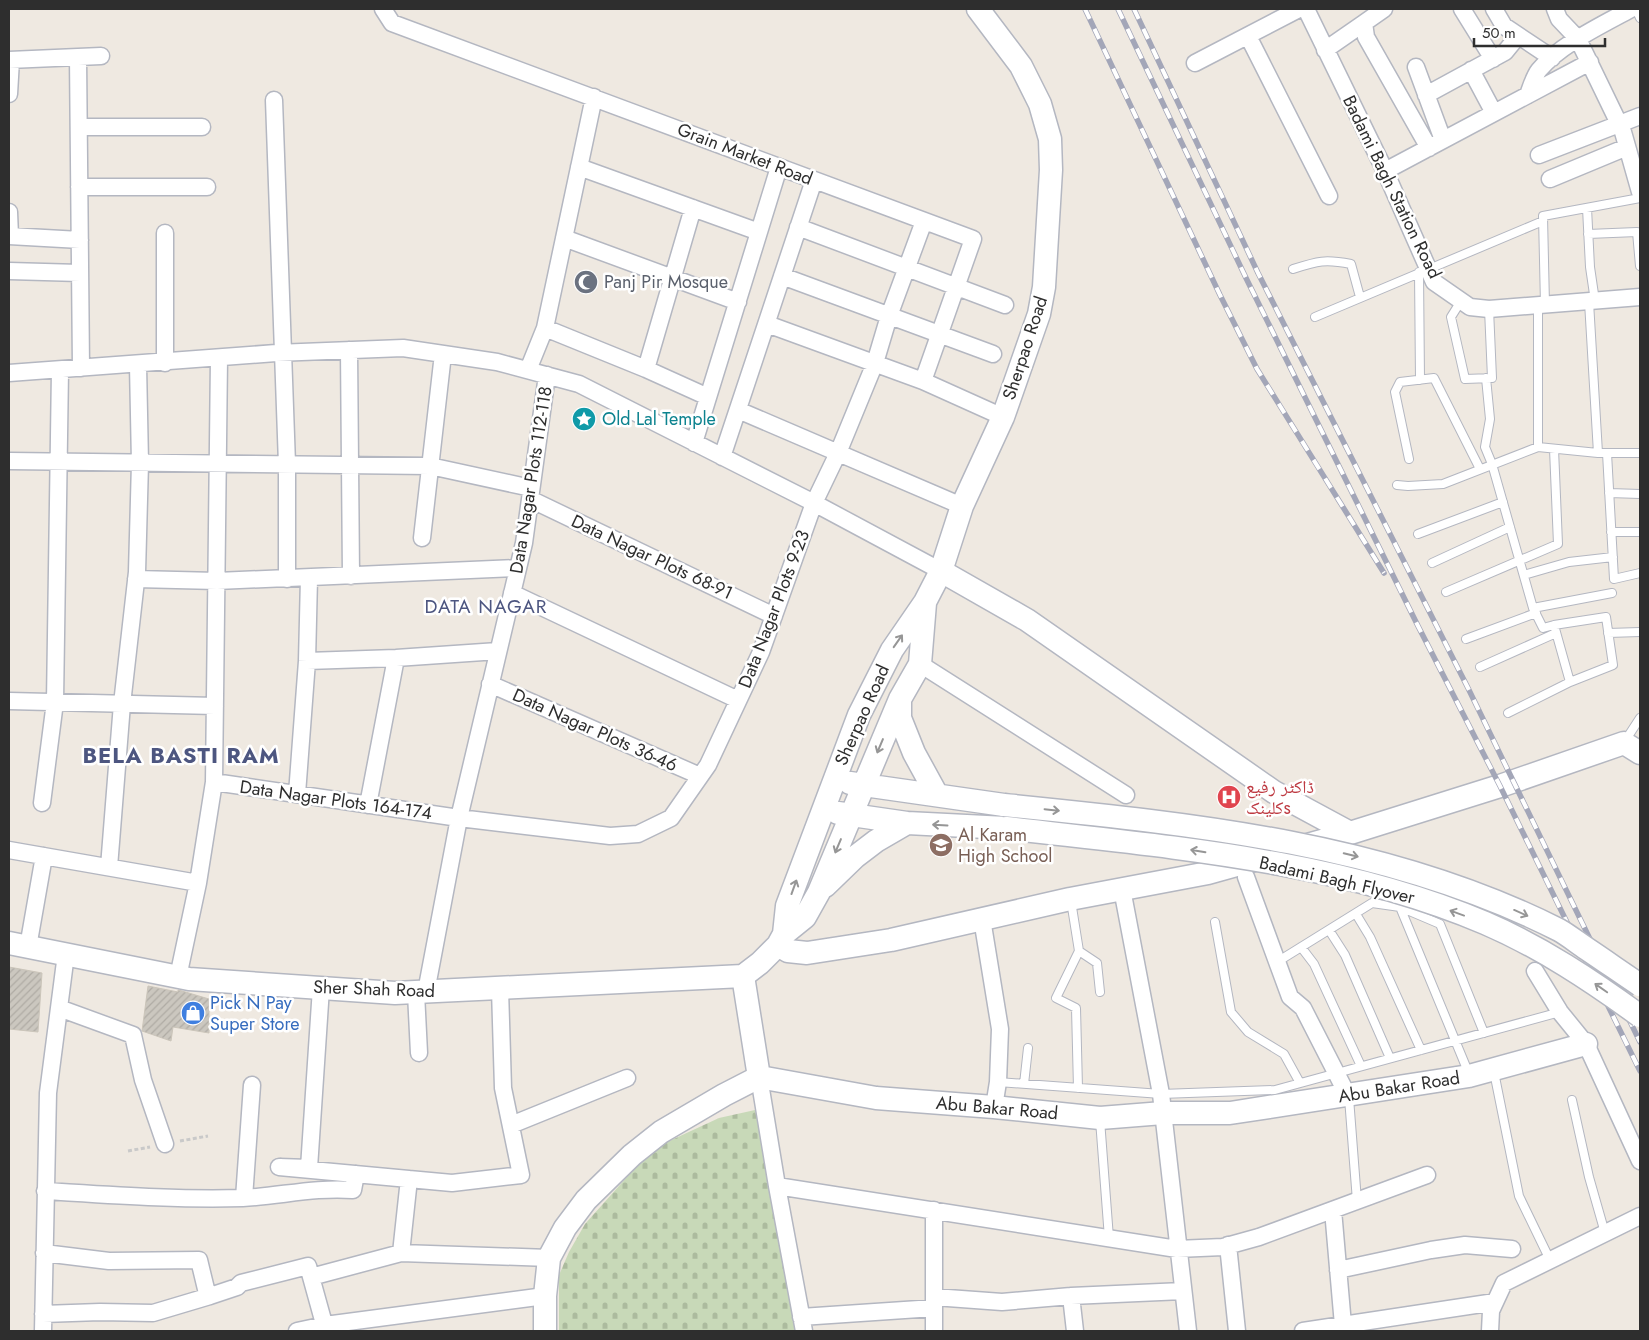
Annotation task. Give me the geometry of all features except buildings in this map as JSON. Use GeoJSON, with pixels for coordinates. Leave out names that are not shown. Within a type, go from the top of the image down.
{"type":"FeatureCollection","features":[{"type":"Feature","properties":{"kind":"street","name":"Grain Market Road"},"geometry":{"type":"LineString","coordinates":[[383,9],[392,23],[972,239],[923,380]]}},
{"type":"Feature","properties":{"kind":"street","name":"Sherpao Road"},"geometry":{"type":"LineString","coordinates":[[781,939],[787,906],[859,715],[887,658],[925,602],[941,571],[962,506],[1002,417],[1039,314],[1044,287],[1051,170],[1050,139],[1040,104],[1021,66],[978,9]]}},
{"type":"Feature","properties":{"kind":"street"},"geometry":{"type":"LineString","coordinates":[[1195,63],[1299,9]]}},
{"type":"Feature","properties":{"kind":"street","name":"Badami Bagh Station Road"},"geometry":{"type":"LineString","coordinates":[[1306,9],[1385,171],[1423,270],[1434,282],[1470,307],[1489,309],[1640,297]]}},
{"type":"Feature","properties":{"kind":"street"},"geometry":{"type":"LineString","coordinates":[[1325,50],[1384,9]]}},
{"type":"Feature","properties":{"kind":"street"},"geometry":{"type":"LineString","coordinates":[[1462,9],[1493,59]]}},
{"type":"Feature","properties":{"kind":"street"},"geometry":{"type":"LineString","coordinates":[[1494,9],[1504,26],[1552,58]]}},
{"type":"Feature","properties":{"kind":"street"},"geometry":{"type":"LineString","coordinates":[[1556,9],[1560,19],[1578,39],[1590,62],[1618,123],[1640,192]]}},
{"type":"Feature","properties":{"kind":"street"},"geometry":{"type":"LineString","coordinates":[[1528,95],[1538,71],[1552,58],[1578,39],[1632,9]]}},
{"type":"Feature","properties":{"kind":"street"},"geometry":{"type":"LineString","coordinates":[[1364,23],[1366,37],[1436,144]]}},
{"type":"Feature","properties":{"kind":"street"},"geometry":{"type":"LineString","coordinates":[[1248,36],[1329,196]]}},
{"type":"Feature","properties":{"kind":"street"},"geometry":{"type":"LineString","coordinates":[[1426,95],[1506,52],[1518,36]]}},
{"type":"Feature","properties":{"kind":"street"},"geometry":{"type":"LineString","coordinates":[[9,94],[10,60],[101,56]]}},
{"type":"Feature","properties":{"kind":"street"},"geometry":{"type":"LineString","coordinates":[[78,57],[82,368]]}},
{"type":"Feature","properties":{"kind":"street"},"geometry":{"type":"LineString","coordinates":[[1385,171],[1590,62]]}},
{"type":"Feature","properties":{"kind":"street"},"geometry":{"type":"LineString","coordinates":[[1416,67],[1426,95],[1436,144]]}},
{"type":"Feature","properties":{"kind":"street"},"geometry":{"type":"LineString","coordinates":[[1471,70],[1494,113]]}},
{"type":"Feature","properties":{"kind":"street"},"geometry":{"type":"LineString","coordinates":[[528,370],[545,328],[594,97]]}},
{"type":"Feature","properties":{"kind":"street"},"geometry":{"type":"LineString","coordinates":[[274,100],[287,464],[287,579]]}},
{"type":"Feature","properties":{"kind":"street"},"geometry":{"type":"LineString","coordinates":[[1539,155],[1640,116]]}},
{"type":"Feature","properties":{"kind":"street"},"geometry":{"type":"LineString","coordinates":[[79,128],[202,127]]}},
{"type":"Feature","properties":{"kind":"street"},"geometry":{"type":"LineString","coordinates":[[1550,179],[1627,147]]}},
{"type":"Feature","properties":{"kind":"street"},"geometry":{"type":"LineString","coordinates":[[579,167],[759,232]]}},
{"type":"Feature","properties":{"kind":"street"},"geometry":{"type":"LineString","coordinates":[[694,443],[779,167]]}},
{"type":"Feature","properties":{"kind":"street"},"geometry":{"type":"LineString","coordinates":[[722,457],[814,180]]}},
{"type":"Feature","properties":{"kind":"street"},"geometry":{"type":"LineString","coordinates":[[79,186],[207,187]]}},
{"type":"Feature","properties":{"kind":"street"},"geometry":{"type":"LineString","coordinates":[[646,369],[693,208]]}},
{"type":"Feature","properties":{"kind":"street"},"geometry":{"type":"LineString","coordinates":[[9,212],[9,236],[80,240]]}},
{"type":"Feature","properties":{"kind":"street","name":"Data Nagar Plots 9-23"},"geometry":{"type":"LineString","coordinates":[[671,818],[708,765],[761,652],[814,503],[838,453],[875,363],[889,316],[908,269],[924,221]]}},
{"type":"Feature","properties":{"kind":"street"},"geometry":{"type":"LineString","coordinates":[[798,228],[1004,305]]}},
{"type":"Feature","properties":{"kind":"street"},"geometry":{"type":"LineString","coordinates":[[165,233],[165,362]]}},
{"type":"Feature","properties":{"kind":"street"},"geometry":{"type":"LineString","coordinates":[[564,238],[738,302]]}},
{"type":"Feature","properties":{"kind":"street"},"geometry":{"type":"LineString","coordinates":[[9,271],[80,272]]}},
{"type":"Feature","properties":{"kind":"street"},"geometry":{"type":"LineString","coordinates":[[782,276],[993,354]]}},
{"type":"Feature","properties":{"kind":"street"},"geometry":{"type":"LineString","coordinates":[[767,324],[923,380],[1002,417]]}},
{"type":"Feature","properties":{"kind":"street"},"geometry":{"type":"LineString","coordinates":[[545,328],[646,369],[708,397]]}},
{"type":"Feature","properties":{"kind":"street"},"geometry":{"type":"LineString","coordinates":[[9,374],[219,358],[403,348],[497,362],[579,384],[814,503],[941,571],[1027,620],[1274,792],[1350,833]]}},
{"type":"Feature","properties":{"kind":"street"},"geometry":{"type":"LineString","coordinates":[[349,350],[351,576]]}},
{"type":"Feature","properties":{"kind":"street"},"geometry":{"type":"LineString","coordinates":[[422,538],[443,354]]}},
{"type":"Feature","properties":{"kind":"street"},"geometry":{"type":"LineString","coordinates":[[178,977],[198,883],[214,782],[219,358]]}},
{"type":"Feature","properties":{"kind":"street"},"geometry":{"type":"LineString","coordinates":[[109,867],[122,704],[136,579],[140,463],[138,364]]}},
{"type":"Feature","properties":{"kind":"street"},"geometry":{"type":"LineString","coordinates":[[42,803],[55,702],[60,370]]}},
{"type":"Feature","properties":{"kind":"street","name":"Data Nagar Plots 112-118"},"geometry":{"type":"LineString","coordinates":[[419,1053],[421,992],[458,818],[524,543],[547,375]]}},
{"type":"Feature","properties":{"kind":"street"},"geometry":{"type":"LineString","coordinates":[[738,410],[962,506]]}},
{"type":"Feature","properties":{"kind":"street","name":"Data Nagar Plots 68-91"},"geometry":{"type":"LineString","coordinates":[[9,462],[430,466],[531,494],[774,616]]}},
{"type":"Feature","properties":{"kind":"street"},"geometry":{"type":"LineString","coordinates":[[136,579],[217,581],[287,579],[518,568]]}},
{"type":"Feature","properties":{"kind":"street"},"geometry":{"type":"LineString","coordinates":[[297,794],[307,661],[309,578]]}},
{"type":"Feature","properties":{"kind":"street"},"geometry":{"type":"LineString","coordinates":[[512,593],[738,700]]}},
{"type":"Feature","properties":{"kind":"street","name":"Sherpao Road"},"geometry":{"type":"LineString","coordinates":[[819,892],[900,699],[920,664],[925,602]]}},
{"type":"Feature","properties":{"kind":"street"},"geometry":{"type":"LineString","coordinates":[[307,661],[396,658],[498,651]]}},
{"type":"Feature","properties":{"kind":"street"},"geometry":{"type":"LineString","coordinates":[[368,805],[396,658]]}},
{"type":"Feature","properties":{"kind":"street"},"geometry":{"type":"LineString","coordinates":[[920,664],[1126,795]]}},
{"type":"Feature","properties":{"kind":"street","name":"Data Nagar Plots 36-46"},"geometry":{"type":"LineString","coordinates":[[490,684],[700,776]]}},
{"type":"Feature","properties":{"kind":"street"},"geometry":{"type":"LineString","coordinates":[[900,699],[900,718],[914,753],[937,795]]}},
{"type":"Feature","properties":{"kind":"street"},"geometry":{"type":"LineString","coordinates":[[9,701],[215,706]]}},
{"type":"Feature","properties":{"kind":"street"},"geometry":{"type":"LineString","coordinates":[[781,939],[788,951],[807,953],[891,940],[1070,899],[1208,872],[1350,833],[1500,786],[1632,748]]}},
{"type":"Feature","properties":{"kind":"street","name":"Badami Bagh Flyover"},"geometry":{"type":"LineString","coordinates":[[834,780],[1004,805],[1139,818],[1349,854],[1415,872],[1470,891],[1560,931],[1640,985]]}},
{"type":"Feature","properties":{"kind":"street","name":"Data Nagar Plots 164-174"},"geometry":{"type":"LineString","coordinates":[[214,782],[458,818],[610,836],[638,834],[671,818]]}},
{"type":"Feature","properties":{"kind":"street","name":"Badami Bagh Flyover"},"geometry":{"type":"LineString","coordinates":[[822,811],[907,823],[1006,828],[1166,846],[1286,865],[1350,879],[1412,896],[1485,924],[1542,951],[1598,985],[1640,1016]]}},
{"type":"Feature","properties":{"kind":"street"},"geometry":{"type":"LineString","coordinates":[[907,823],[876,841],[855,857],[819,892],[805,917],[781,939],[760,963],[743,976],[777,1186],[802,1324],[934,1302],[1002,1302],[1071,1296],[1183,1291]]}},
{"type":"Feature","properties":{"kind":"street"},"geometry":{"type":"LineString","coordinates":[[9,850],[198,883]]}},
{"type":"Feature","properties":{"kind":"street"},"geometry":{"type":"LineString","coordinates":[[18,945],[44,856]]}},
{"type":"Feature","properties":{"kind":"street"},"geometry":{"type":"LineString","coordinates":[[1246,877],[1290,997],[1303,1008],[1348,1096]]}},
{"type":"Feature","properties":{"kind":"street"},"geometry":{"type":"LineString","coordinates":[[1122,889],[1162,1104],[1177,1249],[1188,1331]]}},
{"type":"Feature","properties":{"kind":"street"},"geometry":{"type":"LineString","coordinates":[[982,919],[1000,1029],[998,1082],[994,1107]]}},
{"type":"Feature","properties":{"kind":"street","name":"Sher Shah Road"},"geometry":{"type":"LineString","coordinates":[[18,945],[178,977],[395,993],[743,976]]}},
{"type":"Feature","properties":{"kind":"street"},"geometry":{"type":"LineString","coordinates":[[43,1331],[48,1093],[66,954]]}},
{"type":"Feature","properties":{"kind":"street"},"geometry":{"type":"LineString","coordinates":[[1535,972],[1560,1012],[1586,1044],[1640,1161]]}},
{"type":"Feature","properties":{"kind":"street"},"geometry":{"type":"LineString","coordinates":[[320,988],[309,1168],[279,1167],[452,1183],[521,1175],[503,1088],[500,988]]}},
{"type":"Feature","properties":{"kind":"street"},"geometry":{"type":"LineString","coordinates":[[59,1008],[133,1035],[143,1080],[165,1144]]}},
{"type":"Feature","properties":{"kind":"street","name":"Abu Bakar Road"},"geometry":{"type":"LineString","coordinates":[[759,1078],[876,1098],[994,1107],[1100,1118],[1124,1117],[1162,1104],[1230,1113],[1470,1076],[1586,1044]]}},
{"type":"Feature","properties":{"kind":"street"},"geometry":{"type":"LineString","coordinates":[[511,1125],[627,1078]]}},
{"type":"Feature","properties":{"kind":"street"},"geometry":{"type":"LineString","coordinates":[[545,1331],[545,1296],[549,1258],[565,1228],[586,1200],[632,1155],[662,1132],[724,1095],[759,1078]]}},
{"type":"Feature","properties":{"kind":"street"},"geometry":{"type":"LineString","coordinates":[[244,1198],[252,1085]]}},
{"type":"Feature","properties":{"kind":"street"},"geometry":{"type":"LineString","coordinates":[[45,1191],[122,1196],[244,1198],[329,1188],[353,1190],[356,1174]]}},
{"type":"Feature","properties":{"kind":"street"},"geometry":{"type":"LineString","coordinates":[[777,1186],[1177,1249],[1228,1246],[1259,1237],[1427,1175]]}},
{"type":"Feature","properties":{"kind":"street"},"geometry":{"type":"LineString","coordinates":[[401,1253],[409,1179]]}},
{"type":"Feature","properties":{"kind":"street"},"geometry":{"type":"LineString","coordinates":[[934,1210],[934,1331]]}},
{"type":"Feature","properties":{"kind":"street"},"geometry":{"type":"LineString","coordinates":[[1333,1210],[1343,1325]]}},
{"type":"Feature","properties":{"kind":"street"},"geometry":{"type":"LineString","coordinates":[[1490,1331],[1491,1311],[1504,1283],[1640,1216]]}},
{"type":"Feature","properties":{"kind":"street"},"geometry":{"type":"LineString","coordinates":[[1338,1270],[1431,1250],[1465,1245],[1512,1249]]}},
{"type":"Feature","properties":{"kind":"street"},"geometry":{"type":"LineString","coordinates":[[1228,1246],[1237,1331]]}},
{"type":"Feature","properties":{"kind":"street"},"geometry":{"type":"LineString","coordinates":[[44,1253],[109,1261],[199,1260],[206,1289],[210,1296]]}},
{"type":"Feature","properties":{"kind":"street"},"geometry":{"type":"LineString","coordinates":[[311,1277],[401,1253],[549,1258]]}},
{"type":"Feature","properties":{"kind":"street"},"geometry":{"type":"LineString","coordinates":[[43,1314],[153,1313],[237,1287],[241,1283],[308,1266],[325,1328]]}},
{"type":"Feature","properties":{"kind":"street"},"geometry":{"type":"LineString","coordinates":[[297,1331],[545,1296]]}},
{"type":"Feature","properties":{"kind":"street"},"geometry":{"type":"LineString","coordinates":[[1071,1296],[1074,1331]]}},
{"type":"Feature","properties":{"kind":"street"},"geometry":{"type":"LineString","coordinates":[[1303,1331],[1495,1302]]}},
{"type":"Feature","properties":{"kind":"lane"},"geometry":{"type":"LineString","coordinates":[[1636,9],[1640,18]]}},
{"type":"Feature","properties":{"kind":"lane"},"geometry":{"type":"LineString","coordinates":[[1538,447],[1543,216],[1640,198]]}},
{"type":"Feature","properties":{"kind":"lane"},"geometry":{"type":"LineString","coordinates":[[1587,208],[1598,453]]}},
{"type":"Feature","properties":{"kind":"lane"},"geometry":{"type":"LineString","coordinates":[[1316,317],[1423,270],[1543,222]]}},
{"type":"Feature","properties":{"kind":"lane"},"geometry":{"type":"LineString","coordinates":[[1588,234],[1638,232],[1640,266]]}},
{"type":"Feature","properties":{"kind":"lane"},"geometry":{"type":"LineString","coordinates":[[1293,269],[1318,261],[1335,261],[1350,264],[1360,298]]}},
{"type":"Feature","properties":{"kind":"lane"},"geometry":{"type":"LineString","coordinates":[[1420,380],[1423,270]]}},
{"type":"Feature","properties":{"kind":"lane"},"geometry":{"type":"LineString","coordinates":[[1461,301],[1451,317],[1465,379],[1492,378],[1489,309]]}},
{"type":"Feature","properties":{"kind":"lane"},"geometry":{"type":"LineString","coordinates":[[1409,459],[1395,392],[1400,382],[1434,378],[1480,469]]}},
{"type":"Feature","properties":{"kind":"lane"},"geometry":{"type":"LineString","coordinates":[[1486,378],[1490,419],[1485,447],[1492,464],[1535,611],[1543,628],[1606,617],[1612,665],[1570,682],[1508,712]]}},
{"type":"Feature","properties":{"kind":"lane"},"geometry":{"type":"LineString","coordinates":[[1397,484],[1408,486],[1443,484],[1538,447],[1598,453],[1640,453]]}},
{"type":"Feature","properties":{"kind":"lane"},"geometry":{"type":"LineString","coordinates":[[1446,592],[1558,544],[1554,449]]}},
{"type":"Feature","properties":{"kind":"lane"},"geometry":{"type":"LineString","coordinates":[[1607,453],[1614,579],[1640,573]]}},
{"type":"Feature","properties":{"kind":"lane"},"geometry":{"type":"LineString","coordinates":[[1609,493],[1640,494]]}},
{"type":"Feature","properties":{"kind":"lane"},"geometry":{"type":"LineString","coordinates":[[1418,534],[1503,502]]}},
{"type":"Feature","properties":{"kind":"lane"},"geometry":{"type":"LineString","coordinates":[[1432,563],[1510,527]]}},
{"type":"Feature","properties":{"kind":"lane"},"geometry":{"type":"LineString","coordinates":[[1611,532],[1640,532]]}},
{"type":"Feature","properties":{"kind":"lane"},"geometry":{"type":"LineString","coordinates":[[1524,575],[1569,562],[1613,556]]}},
{"type":"Feature","properties":{"kind":"lane"},"geometry":{"type":"LineString","coordinates":[[1466,639],[1535,611],[1612,593]]}},
{"type":"Feature","properties":{"kind":"lane"},"geometry":{"type":"LineString","coordinates":[[1554,625],[1570,682]]}},
{"type":"Feature","properties":{"kind":"lane"},"geometry":{"type":"LineString","coordinates":[[1608,633],[1640,632]]}},
{"type":"Feature","properties":{"kind":"lane"},"geometry":{"type":"LineString","coordinates":[[1480,667],[1556,633]]}},
{"type":"Feature","properties":{"kind":"lane"},"geometry":{"type":"LineString","coordinates":[[1632,748],[1640,718]]}},
{"type":"Feature","properties":{"kind":"lane"},"geometry":{"type":"LineString","coordinates":[[1070,899],[1079,951],[1056,998],[1076,1008],[1078,1088]]}},
{"type":"Feature","properties":{"kind":"lane"},"geometry":{"type":"LineString","coordinates":[[1277,962],[1372,903],[1400,907],[1440,924],[1484,1033]]}},
{"type":"Feature","properties":{"kind":"lane"},"geometry":{"type":"LineString","coordinates":[[1400,907],[1470,1076]]}},
{"type":"Feature","properties":{"kind":"lane"},"geometry":{"type":"LineString","coordinates":[[1356,914],[1370,937],[1421,1050]]}},
{"type":"Feature","properties":{"kind":"lane"},"geometry":{"type":"LineString","coordinates":[[1215,922],[1232,1012],[1248,1032],[1284,1054],[1300,1083]]}},
{"type":"Feature","properties":{"kind":"lane"},"geometry":{"type":"LineString","coordinates":[[1328,930],[1345,955],[1390,1058]]}},
{"type":"Feature","properties":{"kind":"lane"},"geometry":{"type":"LineString","coordinates":[[1301,947],[1314,964],[1361,1066]]}},
{"type":"Feature","properties":{"kind":"lane"},"geometry":{"type":"LineString","coordinates":[[1079,951],[1097,963],[1100,992]]}},
{"type":"Feature","properties":{"kind":"lane"},"geometry":{"type":"LineString","coordinates":[[998,1082],[1078,1088],[1162,1104],[1275,1090],[1560,1012]]}},
{"type":"Feature","properties":{"kind":"lane"},"geometry":{"type":"LineString","coordinates":[[1024,1084],[1028,1048]]}},
{"type":"Feature","properties":{"kind":"lane"},"geometry":{"type":"LineString","coordinates":[[1494,1070],[1519,1196],[1550,1260]]}},
{"type":"Feature","properties":{"kind":"lane"},"geometry":{"type":"LineString","coordinates":[[1348,1096],[1357,1200]]}},
{"type":"Feature","properties":{"kind":"lane"},"geometry":{"type":"LineString","coordinates":[[1572,1100],[1605,1233]]}},
{"type":"Feature","properties":{"kind":"lane"},"geometry":{"type":"LineString","coordinates":[[1100,1118],[1109,1238]]}},
{"type":"Feature","properties":{"kind":"green space"},"geometry":{"type":"Polygon","coordinates":[[[755,1110],[800,1331],[559,1331],[559,1275],[569,1252],[585,1224],[652,1149],[719,1118],[755,1110]]]}},
{"type":"Feature","properties":{"kind":"railway"},"geometry":{"type":"LineString","coordinates":[[1085,9],[1257,369],[1384,573]]}},
{"type":"Feature","properties":{"kind":"railway"},"geometry":{"type":"LineString","coordinates":[[1118,9],[1246,278],[1640,1071]]}},
{"type":"Feature","properties":{"kind":"railway"},"geometry":{"type":"LineString","coordinates":[[1134,9],[1258,273],[1468,688],[1640,1042]]}},
{"type":"Feature","properties":{"kind":"place","name":"Panj Pir Mosque"},"geometry":{"type":"Point","coordinates":[586,282]}},
{"type":"Feature","properties":{"kind":"place","name":"Old Lal Temple"},"geometry":{"type":"Point","coordinates":[584,419]}},
{"type":"Feature","properties":{"kind":"place","name":"ڈاکٹر رفیع کلینکs"},"geometry":{"type":"Point","coordinates":[1229,797]}},
{"type":"Feature","properties":{"kind":"place","name":"Al Karam High School"},"geometry":{"type":"Point","coordinates":[941,845]}},
{"type":"Feature","properties":{"kind":"place","name":"Pick N Pay Super Store"},"geometry":{"type":"Point","coordinates":[193,1013]}},
{"type":"Feature","properties":{"kind":"district","name":"DATA NAGAR"},"geometry":{"type":"Point","coordinates":[486,606]}},
{"type":"Feature","properties":{"kind":"district","name":"BELA BASTI RAM"},"geometry":{"type":"Point","coordinates":[181,755]}}]}
